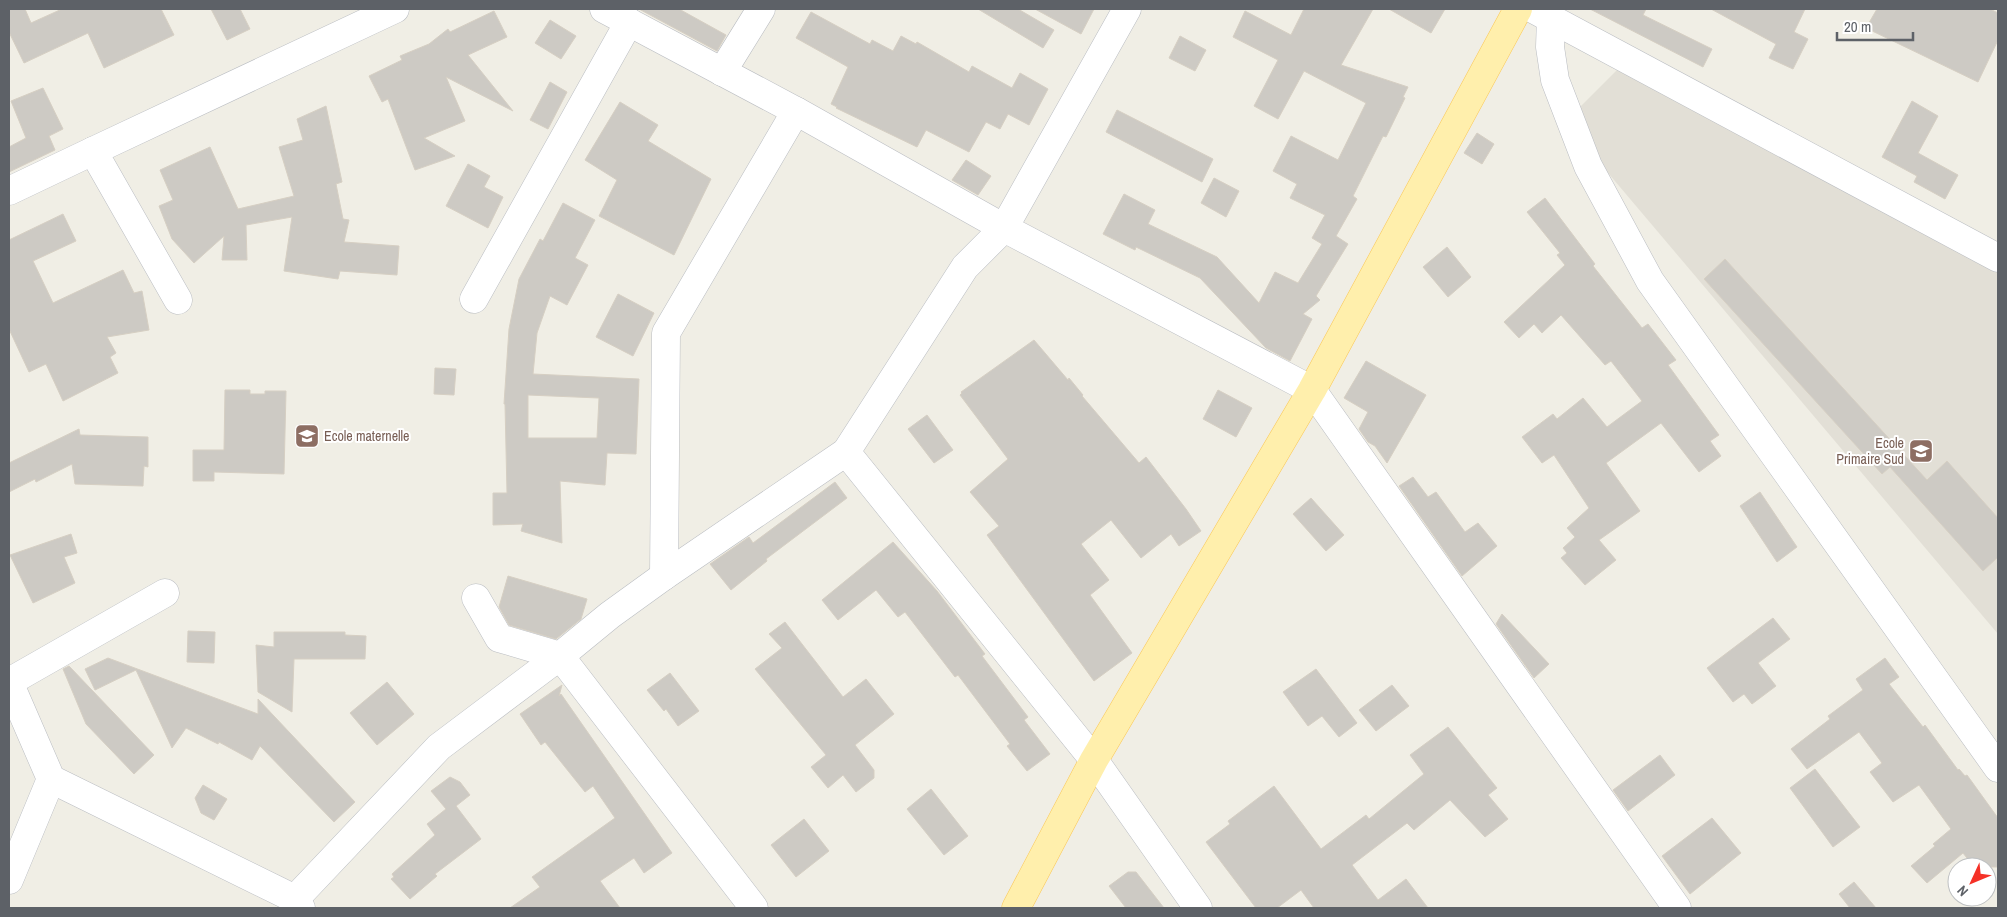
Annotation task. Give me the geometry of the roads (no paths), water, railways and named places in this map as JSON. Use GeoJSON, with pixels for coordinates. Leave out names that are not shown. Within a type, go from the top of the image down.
{"type":"FeatureCollection","features":[{"type":"Feature","properties":{"kind":"main road"},"geometry":{"type":"LineString","coordinates":[[1016,908],[1094,760],[1312,390],[1518,9]]}},
{"type":"Feature","properties":{"kind":"street"},"geometry":{"type":"LineString","coordinates":[[9,191],[395,9]]}},
{"type":"Feature","properties":{"kind":"street"},"geometry":{"type":"LineString","coordinates":[[604,9],[796,111],[1004,228],[1312,390],[1678,908]]}},
{"type":"Feature","properties":{"kind":"street"},"geometry":{"type":"LineString","coordinates":[[722,72],[761,9]]}},
{"type":"Feature","properties":{"kind":"street"},"geometry":{"type":"LineString","coordinates":[[165,593],[9,682],[50,779],[298,904],[440,747],[560,656],[610,614],[846,452],[965,267],[1004,228],[1127,9]]}},
{"type":"Feature","properties":{"kind":"street"},"geometry":{"type":"LineString","coordinates":[[1542,14],[1998,258]]}},
{"type":"Feature","properties":{"kind":"street"},"geometry":{"type":"LineString","coordinates":[[1542,14],[1555,80],[1588,166],[1650,281],[1998,768]]}},
{"type":"Feature","properties":{"kind":"street"},"geometry":{"type":"LineString","coordinates":[[474,299],[629,22]]}},
{"type":"Feature","properties":{"kind":"street"},"geometry":{"type":"LineString","coordinates":[[664,576],[666,332],[796,111]]}},
{"type":"Feature","properties":{"kind":"street"},"geometry":{"type":"LineString","coordinates":[[93,151],[178,300]]}},
{"type":"Feature","properties":{"kind":"street"},"geometry":{"type":"LineString","coordinates":[[846,452],[1094,760],[1198,908]]}},
{"type":"Feature","properties":{"kind":"street"},"geometry":{"type":"LineString","coordinates":[[476,598],[499,638],[560,656],[754,908]]}},
{"type":"Feature","properties":{"kind":"street"},"geometry":{"type":"LineString","coordinates":[[9,880],[50,779]]}},
{"type":"Feature","properties":{"kind":"place","name":"Ecole maternelle"},"geometry":{"type":"Point","coordinates":[307,436]}},
{"type":"Feature","properties":{"kind":"place","name":"Ecole Primaire Sud"},"geometry":{"type":"Point","coordinates":[1921,451]}}]}
